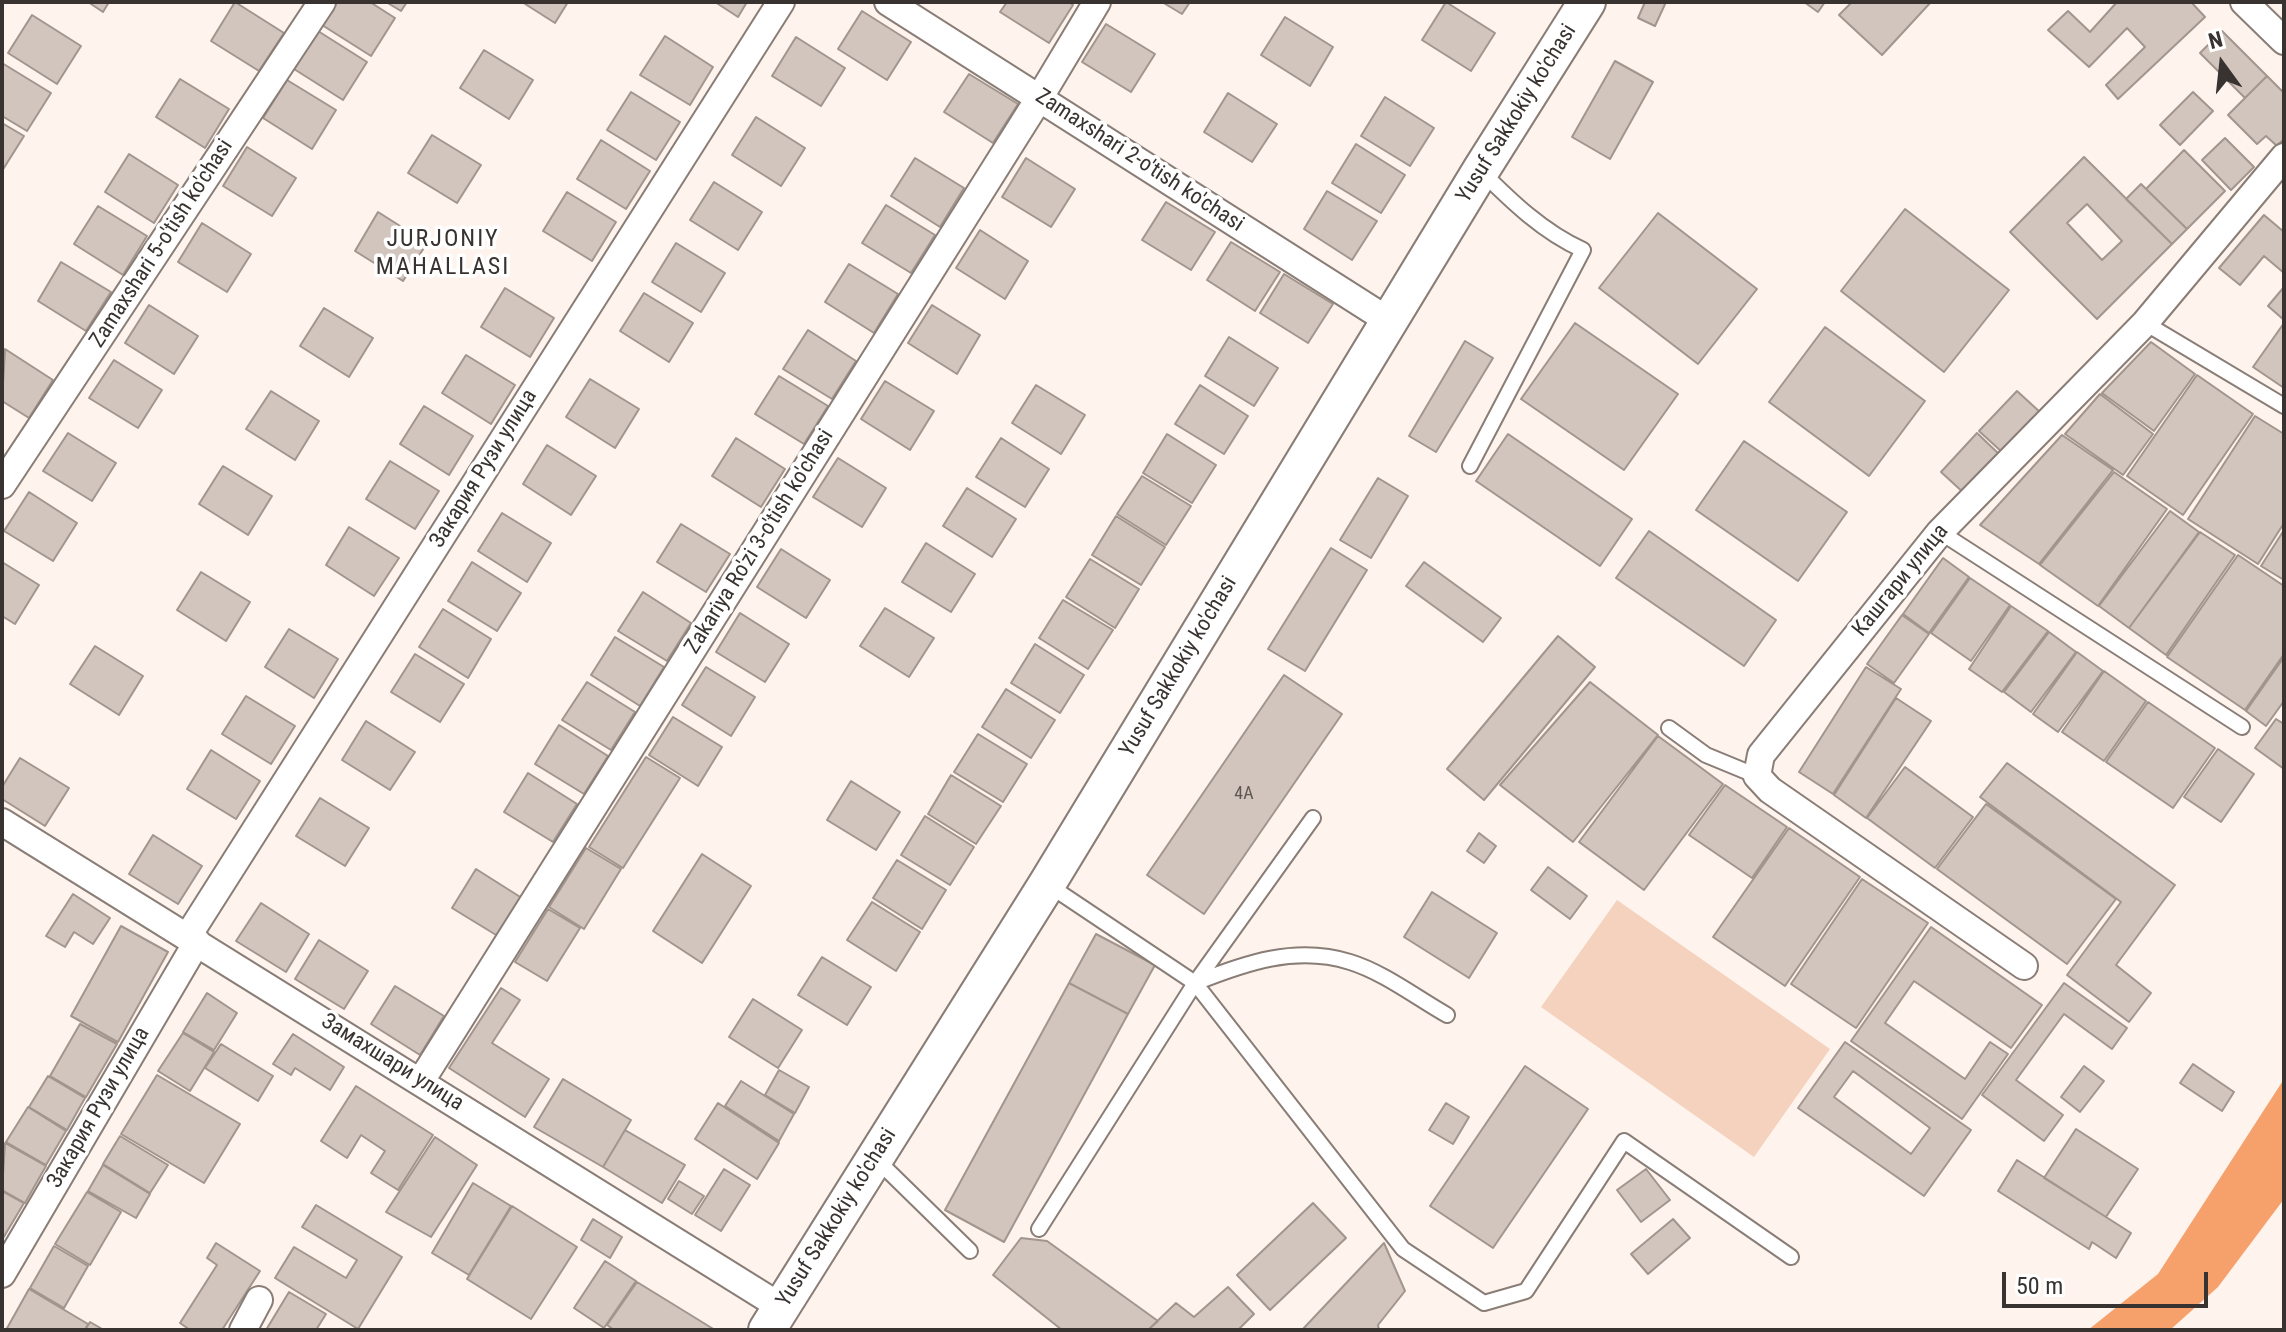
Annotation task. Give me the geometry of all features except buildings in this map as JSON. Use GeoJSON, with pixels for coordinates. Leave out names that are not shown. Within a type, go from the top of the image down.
{"type":"FeatureCollection","features":[{"type":"Feature","properties":{"kind":"main road","name":"Yusuf Sakkokiy ko'chasi"},"geometry":{"type":"LineString","coordinates":[[774,1318],[1047,884],[1481,170],[1587,2]]}},
{"type":"Feature","properties":{"kind":"street","name":"Zamaxshari 5-o'tish ko'chasi"},"geometry":{"type":"LineString","coordinates":[[2,485],[322,2]]}},
{"type":"Feature","properties":{"kind":"street","name":"Закария Рузи улица"},"geometry":{"type":"LineString","coordinates":[[2,1274],[192,939],[781,2]]}},
{"type":"Feature","properties":{"kind":"street","name":"Zamaxshari 2-o'tish ko'chasi"},"geometry":{"type":"LineString","coordinates":[[888,2],[1389,321]]}},
{"type":"Feature","properties":{"kind":"street","name":"Zakariya Ro'zi 3-o'tish ko'chasi"},"geometry":{"type":"LineString","coordinates":[[421,1081],[1097,2]]}},
{"type":"Feature","properties":{"kind":"street"},"geometry":{"type":"LineString","coordinates":[[2244,2],[2284,41]]}},
{"type":"Feature","properties":{"kind":"street","name":"Кашгари улица"},"geometry":{"type":"LineString","coordinates":[[1757,776],[1761,755],[1940,532],[2145,323],[2284,157]]}},
{"type":"Feature","properties":{"kind":"street"},"geometry":{"type":"LineString","coordinates":[[1757,776],[1770,790],[2024,966]]}},
{"type":"Feature","properties":{"kind":"street","name":"Замахшари улица"},"geometry":{"type":"LineString","coordinates":[[2,822],[421,1081],[774,1318]]}},
{"type":"Feature","properties":{"kind":"street"},"geometry":{"type":"LineString","coordinates":[[243,1330],[259,1300]]}},
{"type":"Feature","properties":{"kind":"lane"},"geometry":{"type":"LineString","coordinates":[[1470,466],[1583,250],[1566,242],[1513,203],[1481,170]]}},
{"type":"Feature","properties":{"kind":"lane"},"geometry":{"type":"LineString","coordinates":[[2145,323],[2284,406]]}},
{"type":"Feature","properties":{"kind":"lane"},"geometry":{"type":"LineString","coordinates":[[1940,532],[2242,727]]}},
{"type":"Feature","properties":{"kind":"lane"},"geometry":{"type":"LineString","coordinates":[[1669,728],[1706,755],[1757,776]]}},
{"type":"Feature","properties":{"kind":"lane"},"geometry":{"type":"LineString","coordinates":[[1039,1229],[1195,983],[1313,818]]}},
{"type":"Feature","properties":{"kind":"lane"},"geometry":{"type":"LineString","coordinates":[[1047,884],[1195,983],[1403,1249],[1484,1303],[1526,1291],[1624,1141],[1791,1257]]}},
{"type":"Feature","properties":{"kind":"lane"},"geometry":{"type":"LineString","coordinates":[[1195,983],[1251,961],[1299,954],[1351,962],[1447,1015]]}},
{"type":"Feature","properties":{"kind":"lane"},"geometry":{"type":"LineString","coordinates":[[875,1157],[970,1251]]}},
{"type":"Feature","properties":{"kind":"shaded area"},"geometry":{"type":"Polygon","coordinates":[[[1617,900],[1830,1049],[1754,1157],[1541,1007],[1617,900]]]}},
{"type":"Feature","properties":{"kind":"shaded area"},"geometry":{"type":"Polygon","coordinates":[[[2284,1079],[2284,1199],[2218,1287],[2170,1330],[2088,1330],[2158,1274],[2284,1079]]]}},
{"type":"Feature","properties":{"kind":"district","name":"JURJONIY MAHALLASI"},"geometry":{"type":"Point","coordinates":[443,254]}}]}
